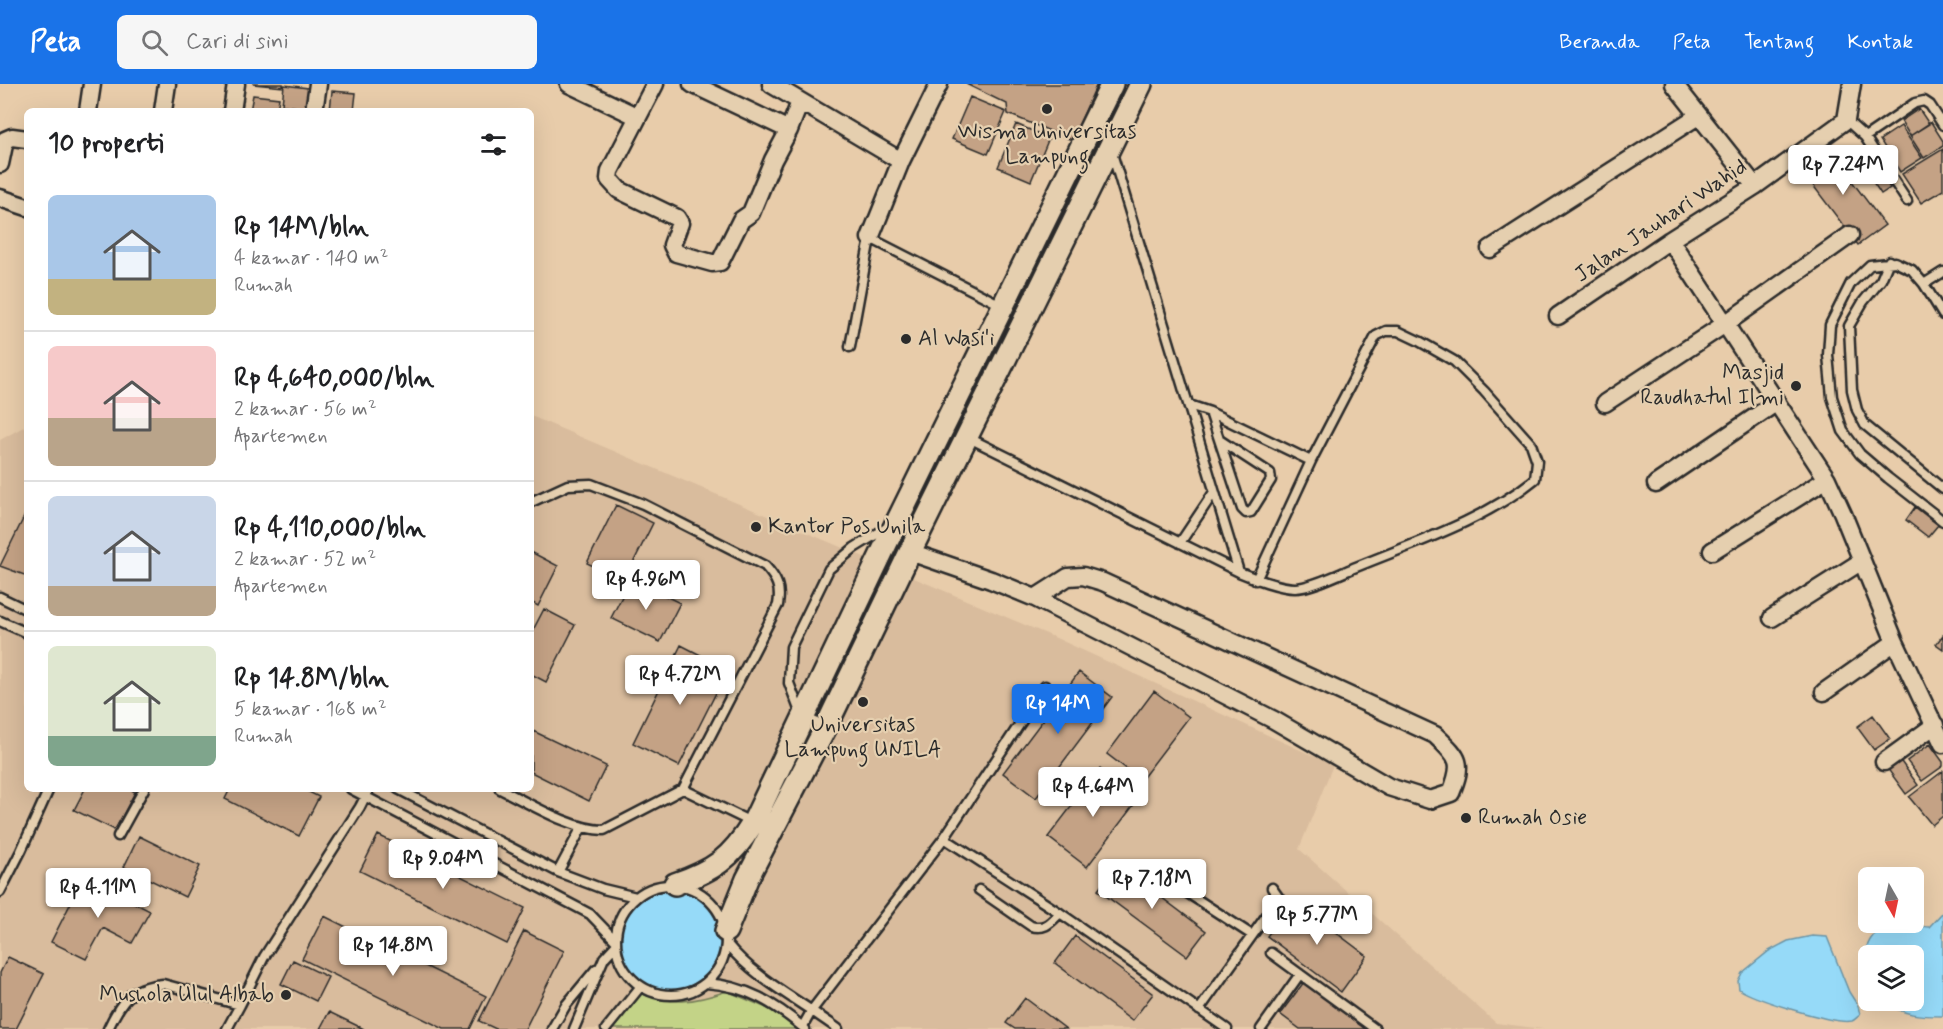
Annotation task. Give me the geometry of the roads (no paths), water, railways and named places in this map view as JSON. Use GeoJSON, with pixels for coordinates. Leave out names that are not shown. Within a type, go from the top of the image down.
{"type":"FeatureCollection","features":[{"type":"Feature","properties":{"kind":"street"},"geometry":{"type":"LineString","coordinates":[[88,108],[92,84]]}},
{"type":"Feature","properties":{"kind":"street"},"geometry":{"type":"LineString","coordinates":[[163,108],[167,84]]}},
{"type":"Feature","properties":{"kind":"street"},"geometry":{"type":"LineString","coordinates":[[233,108],[237,84]]}},
{"type":"Feature","properties":{"kind":"street"},"geometry":{"type":"LineString","coordinates":[[314,108],[318,84]]}},
{"type":"Feature","properties":{"kind":"street"},"geometry":{"type":"LineString","coordinates":[[569,84],[638,117]]}},
{"type":"Feature","properties":{"kind":"street"},"geometry":{"type":"LineString","coordinates":[[655,84],[610,171],[609,179],[619,190],[677,218],[680,223],[672,245],[676,253],[712,263],[720,262],[741,220],[751,213],[800,102]]}},
{"type":"Feature","properties":{"kind":"street"},"geometry":{"type":"LineString","coordinates":[[692,84],[789,130]]}},
{"type":"Feature","properties":{"kind":"street"},"geometry":{"type":"LineString","coordinates":[[771,84],[901,161]]}},
{"type":"Feature","properties":{"kind":"street"},"geometry":{"type":"LineString","coordinates":[[870,238],[901,161],[939,84]]}},
{"type":"Feature","properties":{"kind":"street"},"geometry":{"type":"LineString","coordinates":[[675,884],[697,876],[725,860],[744,839],[753,823],[887,542],[1112,84]]}},
{"type":"Feature","properties":{"kind":"street"},"geometry":{"type":"LineString","coordinates":[[727,937],[747,879],[826,727],[1141,84]]}},
{"type":"Feature","properties":{"kind":"street"},"geometry":{"type":"LineString","coordinates":[[1674,84],[1755,186]]}},
{"type":"Feature","properties":{"kind":"street"},"geometry":{"type":"LineString","coordinates":[[1846,120],[1852,84]]}},
{"type":"Feature","properties":{"kind":"street"},"geometry":{"type":"LineString","coordinates":[[1490,249],[1698,116]]}},
{"type":"Feature","properties":{"kind":"street","name":"Jalan Jauhari Wahid"},"geometry":{"type":"LineString","coordinates":[[1558,316],[1755,186],[1846,120]]}},
{"type":"Feature","properties":{"kind":"street"},"geometry":{"type":"LineString","coordinates":[[0,164],[5,140],[12,137],[24,139]]}},
{"type":"Feature","properties":{"kind":"street"},"geometry":{"type":"LineString","coordinates":[[0,198],[24,206]]}},
{"type":"Feature","properties":{"kind":"street"},"geometry":{"type":"LineString","coordinates":[[1605,403],[1725,324],[1850,235]]}},
{"type":"Feature","properties":{"kind":"street"},"geometry":{"type":"LineString","coordinates":[[1670,240],[1827,479],[1894,642],[1943,744]]}},
{"type":"Feature","properties":{"kind":"street"},"geometry":{"type":"LineString","coordinates":[[1004,306],[1026,317]]}},
{"type":"Feature","properties":{"kind":"street"},"geometry":{"type":"LineString","coordinates":[[1656,484],[1777,402]]}},
{"type":"Feature","properties":{"kind":"street"},"geometry":{"type":"LineString","coordinates":[[1712,551],[1827,479]]}},
{"type":"Feature","properties":{"kind":"street"},"geometry":{"type":"LineString","coordinates":[[910,552],[1035,598],[1274,720],[1389,787],[1430,801],[1451,793],[1459,772],[1455,754],[1435,735],[1103,582],[1083,576],[1068,578],[1035,598]]}},
{"type":"Feature","properties":{"kind":"street"},"geometry":{"type":"LineString","coordinates":[[1772,618],[1862,561]]}},
{"type":"Feature","properties":{"kind":"street"},"geometry":{"type":"LineString","coordinates":[[1824,692],[1894,642]]}},
{"type":"Feature","properties":{"kind":"street"},"geometry":{"type":"LineString","coordinates":[[1884,762],[1935,725]]}},
{"type":"Feature","properties":{"kind":"lane"},"geometry":{"type":"LineString","coordinates":[[1865,137],[1915,103],[1924,101],[1930,105],[1943,125]]}},
{"type":"Feature","properties":{"kind":"lane"},"geometry":{"type":"LineString","coordinates":[[1846,120],[1865,137],[1906,201]]}},
{"type":"Feature","properties":{"kind":"lane"},"geometry":{"type":"LineString","coordinates":[[1110,147],[1239,572]]}},
{"type":"Feature","properties":{"kind":"lane"},"geometry":{"type":"LineString","coordinates":[[850,347],[870,238],[1004,306]]}},
{"type":"Feature","properties":{"kind":"lane"},"geometry":{"type":"LineString","coordinates":[[1889,261],[1881,280],[1863,302],[1849,326],[1851,390],[1857,410],[1865,425],[1943,489]]}},
{"type":"Feature","properties":{"kind":"lane"},"geometry":{"type":"LineString","coordinates":[[1943,315],[1924,284],[1912,270],[1902,264],[1889,261],[1870,265],[1851,283],[1830,325],[1828,356],[1832,397],[1843,431],[1860,454],[1943,521]]}},
{"type":"Feature","properties":{"kind":"lane"},"geometry":{"type":"LineString","coordinates":[[1924,284],[1943,272]]}},
{"type":"Feature","properties":{"kind":"lane"},"geometry":{"type":"LineString","coordinates":[[967,437],[1256,580],[1296,588],[1323,580],[1422,540],[1512,497],[1535,479],[1537,461],[1531,444],[1484,391],[1454,362],[1398,331],[1386,331],[1376,336],[1311,461],[1256,580]]}},
{"type":"Feature","properties":{"kind":"lane"},"geometry":{"type":"LineString","coordinates":[[1189,405],[1210,412],[1311,461]]}},
{"type":"Feature","properties":{"kind":"lane"},"geometry":{"type":"LineString","coordinates":[[1210,412],[1242,509],[1246,513],[1251,512],[1270,480],[1270,473],[1221,441]]}},
{"type":"Feature","properties":{"kind":"lane"},"geometry":{"type":"LineString","coordinates":[[506,792],[582,827],[604,830],[683,789],[778,605],[780,593],[775,578],[765,566],[643,504],[591,484],[568,485],[534,501]]}},
{"type":"Feature","properties":{"kind":"lane"},"geometry":{"type":"LineString","coordinates":[[1180,543],[1214,492]]}},
{"type":"Feature","properties":{"kind":"lane"},"geometry":{"type":"LineString","coordinates":[[826,727],[808,710],[800,712],[789,683],[791,646],[829,569],[854,548],[899,519]]}},
{"type":"Feature","properties":{"kind":"lane"},"geometry":{"type":"LineString","coordinates":[[0,597],[24,609]]}},
{"type":"Feature","properties":{"kind":"lane"},"geometry":{"type":"LineString","coordinates":[[0,621],[24,632]]}},
{"type":"Feature","properties":{"kind":"lane"},"geometry":{"type":"LineString","coordinates":[[706,983],[727,984],[758,996],[804,1028],[812,1010],[944,838],[1045,686]]}},
{"type":"Feature","properties":{"kind":"lane"},"geometry":{"type":"LineString","coordinates":[[683,789],[753,823]]}},
{"type":"Feature","properties":{"kind":"lane"},"geometry":{"type":"LineString","coordinates":[[0,892],[48,792]]}},
{"type":"Feature","properties":{"kind":"lane"},"geometry":{"type":"LineString","coordinates":[[118,836],[142,792]]}},
{"type":"Feature","properties":{"kind":"lane"},"geometry":{"type":"LineString","coordinates":[[227,1029],[264,957],[367,792],[590,914],[616,943]]}},
{"type":"Feature","properties":{"kind":"lane"},"geometry":{"type":"LineString","coordinates":[[404,792],[558,872],[603,889],[636,897]]}},
{"type":"Feature","properties":{"kind":"lane"},"geometry":{"type":"LineString","coordinates":[[558,872],[582,827]]}},
{"type":"Feature","properties":{"kind":"lane"},"geometry":{"type":"LineString","coordinates":[[944,838],[1060,913],[1227,1029]]}},
{"type":"Feature","properties":{"kind":"lane"},"geometry":{"type":"LineString","coordinates":[[1172,883],[1252,935]]}},
{"type":"Feature","properties":{"kind":"lane"},"geometry":{"type":"LineString","coordinates":[[727,937],[724,958],[717,972],[706,983],[686,993],[663,994],[641,986],[620,962],[616,943],[618,925],[625,909],[636,897],[661,885],[675,884],[699,891],[717,908],[727,937],[738,958],[753,971],[838,1029]]}},
{"type":"Feature","properties":{"kind":"lane"},"geometry":{"type":"LineString","coordinates":[[1198,1010],[1279,898],[1272,888]]}},
{"type":"Feature","properties":{"kind":"lane"},"geometry":{"type":"LineString","coordinates":[[979,890],[1031,926],[1039,928],[1046,926],[1060,913]]}},
{"type":"Feature","properties":{"kind":"lane"},"geometry":{"type":"LineString","coordinates":[[552,1029],[566,1005],[616,943]]}},
{"type":"Feature","properties":{"kind":"lane"},"geometry":{"type":"LineString","coordinates":[[1271,953],[1375,1029]]}},
{"type":"Feature","properties":{"kind":"lane"},"geometry":{"type":"LineString","coordinates":[[574,1029],[604,958]]}},
{"type":"Feature","properties":{"kind":"lane"},"geometry":{"type":"LineString","coordinates":[[1261,1029],[1300,974]]}},
{"type":"Feature","properties":{"kind":"lane"},"geometry":{"type":"LineString","coordinates":[[108,1029],[120,1004],[129,995],[153,985],[163,984],[240,1005]]}},
{"type":"Feature","properties":{"kind":"lane"},"geometry":{"type":"LineString","coordinates":[[606,1029],[641,986]]}},
{"type":"Feature","properties":{"kind":"water"},"geometry":{"type":"Polygon","coordinates":[[[670,890],[689,894],[705,905],[716,921],[720,940],[716,959],[705,975],[689,986],[670,990],[651,986],[635,975],[624,959],[620,940],[624,921],[635,905],[651,894],[670,890]]]}},
{"type":"Feature","properties":{"kind":"water"},"geometry":{"type":"Polygon","coordinates":[[[1943,912],[1943,1016],[1902,1011],[1924,1011],[1924,945],[1868,945],[1876,933],[1924,933],[1924,926],[1929,927],[1943,912]]]}},
{"type":"Feature","properties":{"kind":"water"},"geometry":{"type":"Polygon","coordinates":[[[1812,936],[1827,937],[1860,1015],[1853,1021],[1829,1019],[1761,999],[1739,989],[1738,981],[1742,973],[1769,951],[1788,941],[1812,936]]]}},
{"type":"Feature","properties":{"kind":"place","name":"Wisma Universitas Lampung"},"geometry":{"type":"Point","coordinates":[1047,109]}},
{"type":"Feature","properties":{"kind":"place","name":"Al Wasi'i"},"geometry":{"type":"Point","coordinates":[906,339]}},
{"type":"Feature","properties":{"kind":"place","name":"Masjid Raudhatul Ilmi"},"geometry":{"type":"Point","coordinates":[1796,386]}},
{"type":"Feature","properties":{"kind":"place","name":"Kantor Pos Unila"},"geometry":{"type":"Point","coordinates":[756,527]}},
{"type":"Feature","properties":{"kind":"place","name":"Universitas Lampung UNILA"},"geometry":{"type":"Point","coordinates":[863,702]}},
{"type":"Feature","properties":{"kind":"place","name":"Rumah Osie"},"geometry":{"type":"Point","coordinates":[1466,818]}},
{"type":"Feature","properties":{"kind":"place","name":"Mushola Ulul Albab"},"geometry":{"type":"Point","coordinates":[286,995]}}]}
